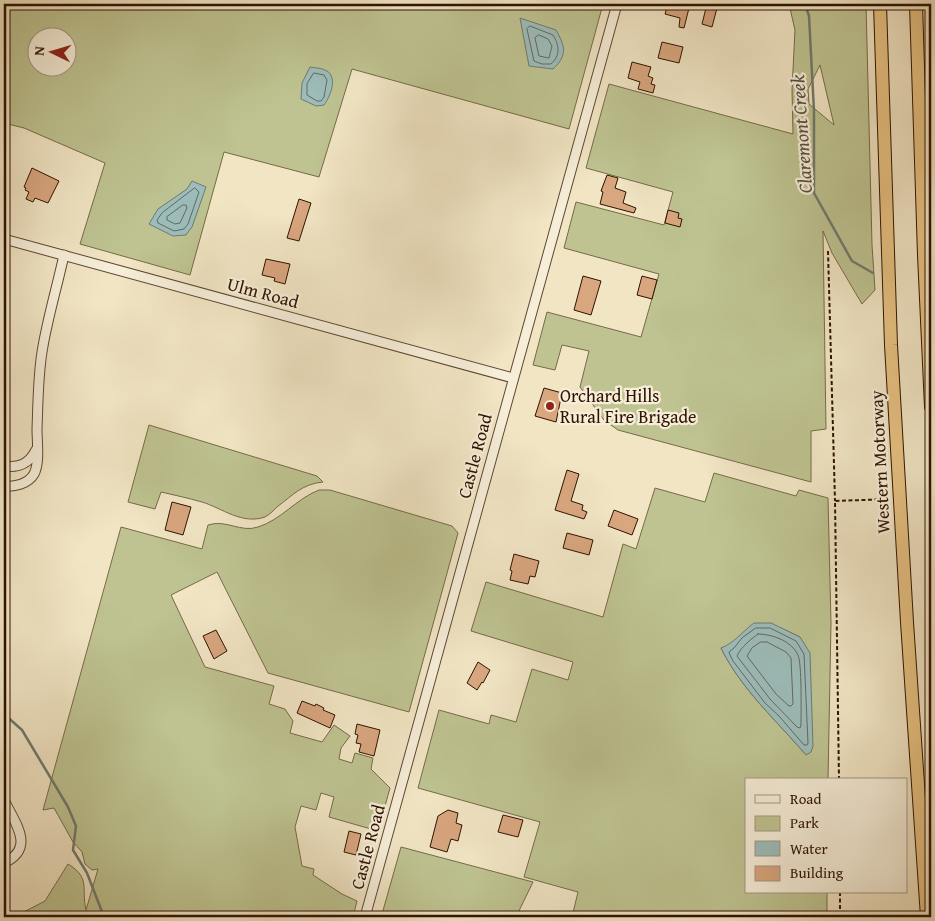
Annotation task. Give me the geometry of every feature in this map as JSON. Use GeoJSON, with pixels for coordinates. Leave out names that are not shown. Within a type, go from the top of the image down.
{"type":"FeatureCollection","features":[{"type":"Feature","properties":{"kind":"highway","name":"Western Motorway"},"geometry":{"type":"LineString","coordinates":[[880,4],[891,345],[927,917]]}},
{"type":"Feature","properties":{"kind":"highway"},"geometry":{"type":"LineString","coordinates":[[916,4],[923,236],[931,407]]}},
{"type":"Feature","properties":{"kind":"street","name":"Castle Road"},"geometry":{"type":"LineString","coordinates":[[366,917],[617,4]]}},
{"type":"Feature","properties":{"kind":"street","name":"Ulm Road"},"geometry":{"type":"LineString","coordinates":[[4,239],[513,378]]}},
{"type":"Feature","properties":{"kind":"street"},"geometry":{"type":"LineString","coordinates":[[4,486],[21,485],[30,479],[38,463],[36,450],[38,391],[42,353],[64,255]]}},
{"type":"Feature","properties":{"kind":"street"},"geometry":{"type":"LineString","coordinates":[[4,466],[24,464],[31,460],[36,450]]}},
{"type":"Feature","properties":{"kind":"street"},"geometry":{"type":"LineString","coordinates":[[4,800],[20,833],[21,844],[17,855],[4,863]]}},
{"type":"Feature","properties":{"kind":"path"},"geometry":{"type":"LineString","coordinates":[[828,251],[835,501],[839,778]]}},
{"type":"Feature","properties":{"kind":"path"},"geometry":{"type":"LineString","coordinates":[[835,501],[900,498]]}},
{"type":"Feature","properties":{"kind":"path"},"geometry":{"type":"LineString","coordinates":[[840,894],[840,917]]}},
{"type":"Feature","properties":{"kind":"green space"},"geometry":{"type":"Polygon","coordinates":[[[4,4],[603,4],[569,129],[352,69],[319,177],[224,152],[190,275],[80,244],[105,163],[24,128],[4,123],[4,4]]]}},
{"type":"Feature","properties":{"kind":"green space"},"geometry":{"type":"Polygon","coordinates":[[[789,4],[866,4],[872,245],[875,290],[862,304],[832,253],[823,231],[826,429],[811,431],[811,482],[618,430],[604,420],[580,387],[589,351],[562,345],[555,370],[533,365],[547,312],[641,337],[659,274],[564,248],[576,202],[664,225],[673,192],[586,168],[609,84],[793,134],[792,90],[795,30],[789,4]],[[820,65],[808,89],[809,104],[834,125],[820,65]]]}},
{"type":"Feature","properties":{"kind":"green space"},"geometry":{"type":"Polygon","coordinates":[[[149,425],[317,476],[323,482],[303,488],[271,513],[257,519],[232,515],[202,502],[161,492],[155,509],[128,502],[149,425]]]}},
{"type":"Feature","properties":{"kind":"green space"},"geometry":{"type":"Polygon","coordinates":[[[714,473],[796,496],[799,490],[828,498],[831,623],[828,778],[745,778],[745,894],[827,894],[827,917],[572,917],[578,892],[524,877],[540,822],[418,788],[439,710],[489,724],[491,715],[516,722],[532,669],[568,680],[573,662],[471,631],[486,582],[603,617],[623,544],[636,549],[655,488],[705,502],[714,473]],[[785,630],[721,648],[749,691],[806,755],[800,637],[785,630]]]}},
{"type":"Feature","properties":{"kind":"green space"},"geometry":{"type":"Polygon","coordinates":[[[319,490],[330,490],[452,526],[458,533],[409,712],[268,673],[217,572],[171,595],[205,667],[274,686],[269,704],[285,709],[293,721],[290,733],[322,742],[334,725],[350,736],[341,748],[339,759],[352,763],[355,753],[373,758],[371,769],[390,788],[378,831],[329,817],[334,797],[321,793],[316,810],[301,806],[295,827],[302,866],[314,869],[313,875],[342,894],[357,901],[353,917],[14,917],[45,901],[68,864],[80,874],[84,884],[86,910],[98,869],[92,870],[85,864],[82,852],[73,842],[54,808],[43,810],[121,527],[202,549],[208,525],[221,524],[246,528],[258,527],[274,520],[319,490]]]}},
{"type":"Feature","properties":{"kind":"green space"},"geometry":{"type":"Polygon","coordinates":[[[401,847],[533,882],[516,917],[394,917],[382,914],[401,847]]]}},
{"type":"Feature","properties":{"kind":"water"},"geometry":{"type":"Polygon","coordinates":[[[520,18],[556,30],[564,50],[561,59],[553,69],[529,66],[520,18]]]}},
{"type":"Feature","properties":{"kind":"water"},"geometry":{"type":"Polygon","coordinates":[[[310,67],[325,70],[332,78],[332,88],[324,105],[316,106],[301,99],[302,83],[310,67]]]}},
{"type":"Feature","properties":{"kind":"water"},"geometry":{"type":"Polygon","coordinates":[[[192,181],[206,187],[192,227],[186,235],[173,236],[149,224],[158,209],[187,189],[192,181]]]}},
{"type":"Feature","properties":{"kind":"water"},"geometry":{"type":"Polygon","coordinates":[[[754,623],[771,623],[800,637],[810,653],[813,746],[811,752],[806,755],[749,691],[721,648],[754,623]]]}},
{"type":"Feature","properties":{"kind":"building"},"geometry":{"type":"Polygon","coordinates":[[[668,4],[682,8],[682,4],[690,4],[684,28],[679,27],[680,18],[665,14],[668,4]]]}},
{"type":"Feature","properties":{"kind":"building"},"geometry":{"type":"Polygon","coordinates":[[[707,4],[718,4],[712,27],[702,24],[707,4]]]}},
{"type":"Feature","properties":{"kind":"building"},"geometry":{"type":"Polygon","coordinates":[[[662,42],[683,47],[679,63],[658,58],[662,42]]]}},
{"type":"Feature","properties":{"kind":"building"},"geometry":{"type":"Polygon","coordinates":[[[632,62],[651,67],[648,76],[653,78],[651,84],[655,85],[653,93],[638,89],[640,82],[628,78],[632,62]]]}},
{"type":"Feature","properties":{"kind":"building"},"geometry":{"type":"Polygon","coordinates":[[[32,168],[59,181],[48,203],[35,198],[33,202],[26,199],[29,192],[24,187],[32,168]]]}},
{"type":"Feature","properties":{"kind":"building"},"geometry":{"type":"Polygon","coordinates":[[[607,175],[618,178],[615,188],[626,192],[623,203],[636,208],[634,213],[600,204],[603,192],[601,191],[607,175]]]}},
{"type":"Feature","properties":{"kind":"building"},"geometry":{"type":"Polygon","coordinates":[[[299,199],[311,203],[299,241],[287,238],[299,199]]]}},
{"type":"Feature","properties":{"kind":"building"},"geometry":{"type":"Polygon","coordinates":[[[668,210],[679,213],[678,218],[682,219],[680,227],[665,223],[668,210]]]}},
{"type":"Feature","properties":{"kind":"building"},"geometry":{"type":"Polygon","coordinates":[[[266,259],[290,264],[285,284],[274,281],[275,278],[262,275],[266,259]]]}},
{"type":"Feature","properties":{"kind":"building"},"geometry":{"type":"Polygon","coordinates":[[[583,276],[601,281],[591,315],[574,310],[583,276]]]}},
{"type":"Feature","properties":{"kind":"building"},"geometry":{"type":"Polygon","coordinates":[[[642,276],[657,280],[652,299],[637,295],[642,276]]]}},
{"type":"Feature","properties":{"kind":"building"},"geometry":{"type":"Polygon","coordinates":[[[544,388],[562,393],[556,422],[535,416],[544,388]]]}},
{"type":"Feature","properties":{"kind":"building"},"geometry":{"type":"Polygon","coordinates":[[[567,470],[579,474],[571,501],[583,505],[582,510],[587,512],[584,519],[555,510],[567,470]]]}},
{"type":"Feature","properties":{"kind":"building"},"geometry":{"type":"Polygon","coordinates":[[[172,502],[191,507],[183,535],[165,530],[172,502]]]}},
{"type":"Feature","properties":{"kind":"building"},"geometry":{"type":"Polygon","coordinates":[[[614,510],[638,519],[632,535],[608,526],[614,510]]]}},
{"type":"Feature","properties":{"kind":"building"},"geometry":{"type":"Polygon","coordinates":[[[567,533],[593,540],[589,555],[563,548],[567,533]]]}},
{"type":"Feature","properties":{"kind":"building"},"geometry":{"type":"Polygon","coordinates":[[[514,554],[539,561],[535,577],[530,576],[528,584],[510,580],[512,571],[510,570],[514,554]]]}},
{"type":"Feature","properties":{"kind":"building"},"geometry":{"type":"Polygon","coordinates":[[[216,630],[227,651],[214,659],[203,636],[216,630]]]}},
{"type":"Feature","properties":{"kind":"building"},"geometry":{"type":"Polygon","coordinates":[[[478,662],[490,670],[477,690],[467,683],[478,662]]]}},
{"type":"Feature","properties":{"kind":"building"},"geometry":{"type":"Polygon","coordinates":[[[302,701],[315,706],[316,704],[324,708],[323,710],[335,715],[330,728],[297,713],[302,701]]]}},
{"type":"Feature","properties":{"kind":"building"},"geometry":{"type":"Polygon","coordinates":[[[357,724],[380,730],[374,756],[359,752],[361,744],[356,743],[358,735],[355,734],[357,724]]]}},
{"type":"Feature","properties":{"kind":"building"},"geometry":{"type":"Polygon","coordinates":[[[448,810],[458,813],[456,823],[462,825],[458,841],[451,839],[447,852],[430,847],[438,816],[448,810]]]}},
{"type":"Feature","properties":{"kind":"building"},"geometry":{"type":"Polygon","coordinates":[[[503,815],[523,820],[518,837],[498,832],[503,815]]]}},
{"type":"Feature","properties":{"kind":"building"},"geometry":{"type":"Polygon","coordinates":[[[349,831],[361,834],[356,855],[344,852],[349,831]]]}},
{"type":"Feature","properties":{"kind":"waterway","name":"Claremont Creek"},"geometry":{"type":"LineString","coordinates":[[805,4],[809,16],[814,111],[814,193],[852,261],[873,273]]}},
{"type":"Feature","properties":{"kind":"waterway"},"geometry":{"type":"LineString","coordinates":[[4,714],[22,730],[68,807],[76,826],[73,850],[87,873],[104,917]]}},
{"type":"Feature","properties":{"kind":"place","name":"Orchard Hills Rural Fire Brigade"},"geometry":{"type":"Point","coordinates":[550,406]}}]}
